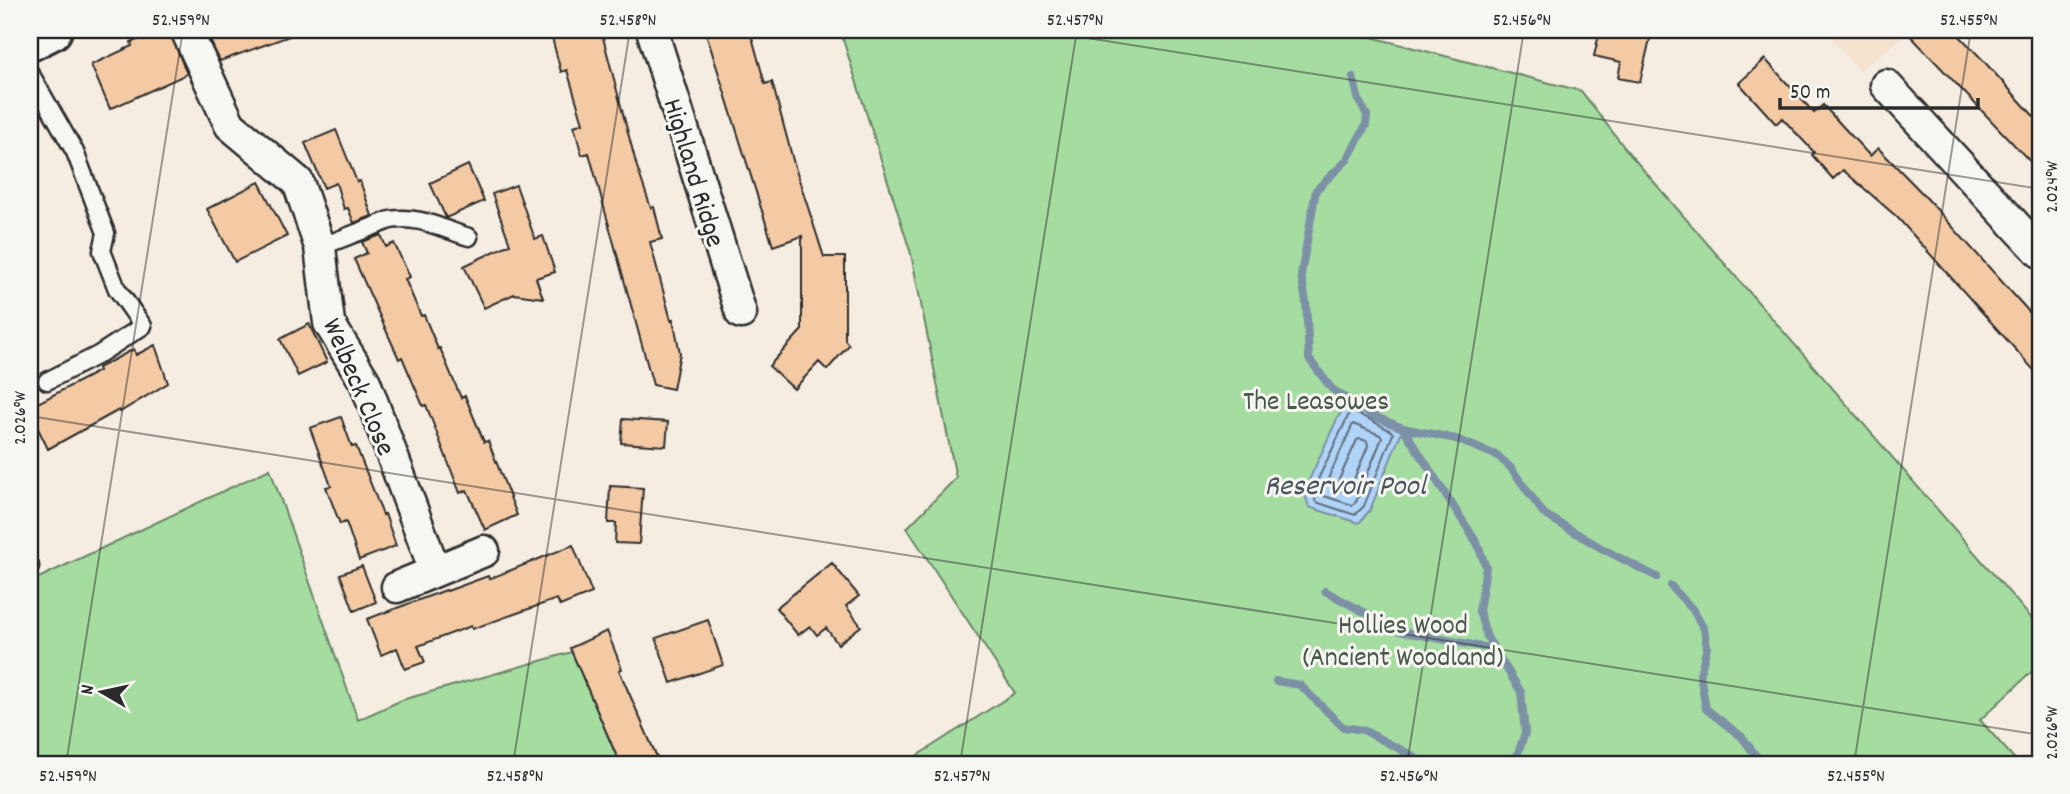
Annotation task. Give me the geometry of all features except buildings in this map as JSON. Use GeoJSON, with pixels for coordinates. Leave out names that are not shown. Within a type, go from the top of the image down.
{"type":"FeatureCollection","features":[{"type":"Feature","properties":{"kind":"main road"},"geometry":{"type":"LineString","coordinates":[[30,41],[52,30]]}},
{"type":"Feature","properties":{"kind":"street","name":"Welbeck Close"},"geometry":{"type":"LineString","coordinates":[[186,30],[230,125],[298,182],[320,247],[329,323],[365,382],[435,571]]}},
{"type":"Feature","properties":{"kind":"street","name":"Highland Ridge"},"geometry":{"type":"LineString","coordinates":[[652,30],[741,313]]}},
{"type":"Feature","properties":{"kind":"street"},"geometry":{"type":"LineString","coordinates":[[1886,85],[2040,252]]}},
{"type":"Feature","properties":{"kind":"street"},"geometry":{"type":"LineString","coordinates":[[397,587],[484,551]]}},
{"type":"Feature","properties":{"kind":"lane"},"geometry":{"type":"LineString","coordinates":[[30,73],[75,152],[106,233],[102,251],[117,289],[143,326],[98,355],[47,381]]}},
{"type":"Feature","properties":{"kind":"lane"},"geometry":{"type":"LineString","coordinates":[[320,247],[390,220],[400,219],[427,221],[469,237]]}},
{"type":"Feature","properties":{"kind":"shaded area"},"geometry":{"type":"Polygon","coordinates":[[[1824,30],[1913,30],[1859,71],[1824,30]]]}},
{"type":"Feature","properties":{"kind":"green space","name":"The Leasowes"},"geometry":{"type":"Polygon","coordinates":[[[840,30],[1344,30],[1581,91],[1628,152],[2040,628],[2040,664],[1980,720],[2019,764],[904,764],[1015,693],[907,528],[956,478],[911,254],[840,30]]]}},
{"type":"Feature","properties":{"kind":"green space"},"geometry":{"type":"Polygon","coordinates":[[[270,469],[358,720],[402,700],[572,652],[620,764],[30,764],[30,582],[270,469]]]}},
{"type":"Feature","properties":{"kind":"water","name":"Reservoir Pool"},"geometry":{"type":"Polygon","coordinates":[[[1349,400],[1373,416],[1403,428],[1370,510],[1359,523],[1309,507],[1304,491],[1337,419],[1349,400]]]}},
{"type":"Feature","properties":{"kind":"waterway"},"geometry":{"type":"LineString","coordinates":[[1353,77],[1359,101],[1367,115],[1366,125],[1347,160],[1316,190],[1301,275],[1306,301],[1309,359],[1332,389],[1373,416],[1403,428],[1477,543],[1486,567],[1479,611],[1487,637],[1521,692],[1525,733],[1514,764]]}},
{"type":"Feature","properties":{"kind":"waterway"},"geometry":{"type":"LineString","coordinates":[[1403,428],[1456,439],[1498,456],[1511,468],[1544,514],[1657,577]]}},
{"type":"Feature","properties":{"kind":"waterway"},"geometry":{"type":"LineString","coordinates":[[1671,586],[1693,610],[1704,629],[1707,647],[1700,674],[1706,709],[1742,737],[1762,764]]}},
{"type":"Feature","properties":{"kind":"waterway"},"geometry":{"type":"LineString","coordinates":[[1325,591],[1399,631],[1494,649]]}},
{"type":"Feature","properties":{"kind":"waterway"},"geometry":{"type":"LineString","coordinates":[[1276,681],[1300,685],[1343,727],[1363,730],[1413,756],[1421,764]]}},
{"type":"Feature","properties":{"kind":"park label","name":"Hollies Wood (Ancient Woodland)"},"geometry":{"type":"Point","coordinates":[1403,639]}}]}
